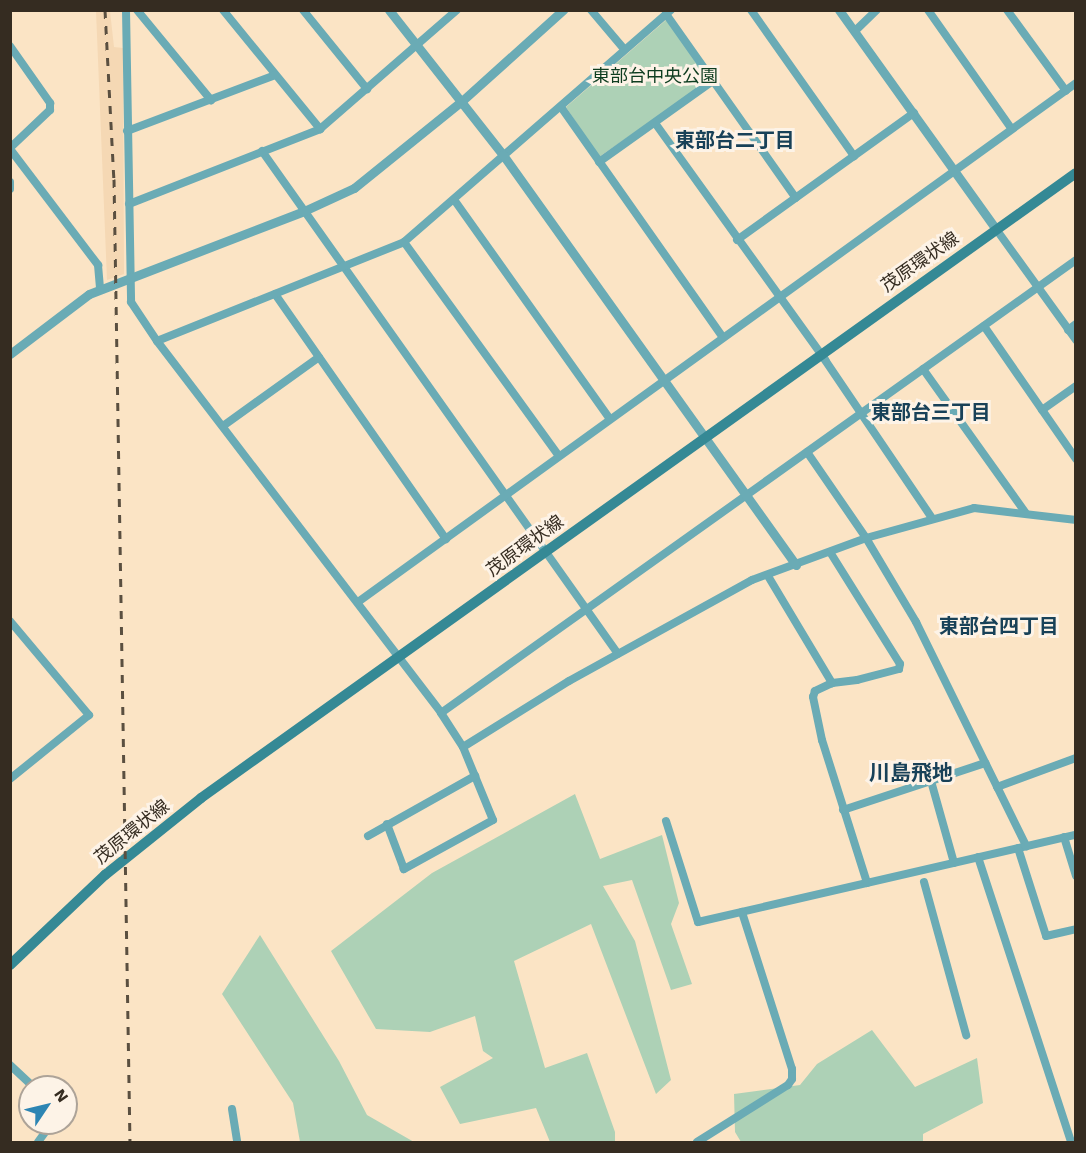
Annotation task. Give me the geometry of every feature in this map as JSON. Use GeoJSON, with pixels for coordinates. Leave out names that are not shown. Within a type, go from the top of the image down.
{"type":"FeatureCollection","features":[{"type":"Feature","properties":{"kind":"main road","name":"茂原環状線"},"geometry":{"type":"LineString","coordinates":[[10,965],[64,911],[146,841],[704,437],[1076,172]]}},
{"type":"Feature","properties":{"kind":"street"},"geometry":{"type":"LineString","coordinates":[[126,10],[129,278],[132,302],[157,341],[441,713],[463,747],[493,820],[404,869],[387,824]]}},
{"type":"Feature","properties":{"kind":"street"},"geometry":{"type":"LineString","coordinates":[[137,10],[211,100]]}},
{"type":"Feature","properties":{"kind":"street"},"geometry":{"type":"LineString","coordinates":[[223,10],[320,129]]}},
{"type":"Feature","properties":{"kind":"street"},"geometry":{"type":"LineString","coordinates":[[303,10],[367,89]]}},
{"type":"Feature","properties":{"kind":"street"},"geometry":{"type":"LineString","coordinates":[[389,10],[503,155],[796,565]]}},
{"type":"Feature","properties":{"kind":"street"},"geometry":{"type":"LineString","coordinates":[[129,204],[320,129],[457,10]]}},
{"type":"Feature","properties":{"kind":"street"},"geometry":{"type":"LineString","coordinates":[[10,354],[69,306],[100,289],[304,211],[354,188],[462,100],[563,10]]}},
{"type":"Feature","properties":{"kind":"street"},"geometry":{"type":"LineString","coordinates":[[591,10],[624,49]]}},
{"type":"Feature","properties":{"kind":"street"},"geometry":{"type":"LineString","coordinates":[[751,10],[854,156]]}},
{"type":"Feature","properties":{"kind":"street"},"geometry":{"type":"LineString","coordinates":[[839,10],[1076,340]]}},
{"type":"Feature","properties":{"kind":"street"},"geometry":{"type":"LineString","coordinates":[[855,31],[878,10]]}},
{"type":"Feature","properties":{"kind":"street"},"geometry":{"type":"LineString","coordinates":[[928,10],[1011,128]]}},
{"type":"Feature","properties":{"kind":"street"},"geometry":{"type":"LineString","coordinates":[[1007,10],[1066,91]]}},
{"type":"Feature","properties":{"kind":"street"},"geometry":{"type":"LineString","coordinates":[[157,341],[345,268],[404,242],[455,201],[503,155],[669,12],[796,198]]}},
{"type":"Feature","properties":{"kind":"street"},"geometry":{"type":"LineString","coordinates":[[10,46],[50,103],[51,111],[10,148],[98,265],[100,289]]}},
{"type":"Feature","properties":{"kind":"street"},"geometry":{"type":"LineString","coordinates":[[127,131],[275,75]]}},
{"type":"Feature","properties":{"kind":"street"},"geometry":{"type":"LineString","coordinates":[[599,162],[714,81]]}},
{"type":"Feature","properties":{"kind":"street"},"geometry":{"type":"LineString","coordinates":[[358,602],[722,336],[1076,83]]}},
{"type":"Feature","properties":{"kind":"street"},"geometry":{"type":"LineString","coordinates":[[561,107],[722,336]]}},
{"type":"Feature","properties":{"kind":"street"},"geometry":{"type":"LineString","coordinates":[[737,240],[914,113]]}},
{"type":"Feature","properties":{"kind":"street"},"geometry":{"type":"LineString","coordinates":[[655,123],[818,355],[825,360],[932,518]]}},
{"type":"Feature","properties":{"kind":"street"},"geometry":{"type":"LineString","coordinates":[[262,151],[618,654]]}},
{"type":"Feature","properties":{"kind":"street"},"geometry":{"type":"LineString","coordinates":[[10,182],[10,189]]}},
{"type":"Feature","properties":{"kind":"street"},"geometry":{"type":"LineString","coordinates":[[455,201],[609,418]]}},
{"type":"Feature","properties":{"kind":"street"},"geometry":{"type":"LineString","coordinates":[[404,242],[559,456]]}},
{"type":"Feature","properties":{"kind":"street"},"geometry":{"type":"LineString","coordinates":[[441,713],[1076,260]]}},
{"type":"Feature","properties":{"kind":"street"},"geometry":{"type":"LineString","coordinates":[[274,294],[446,539]]}},
{"type":"Feature","properties":{"kind":"street"},"geometry":{"type":"LineString","coordinates":[[1068,330],[1076,324]]}},
{"type":"Feature","properties":{"kind":"street"},"geometry":{"type":"LineString","coordinates":[[984,326],[1076,459]]}},
{"type":"Feature","properties":{"kind":"street"},"geometry":{"type":"LineString","coordinates":[[223,426],[319,357]]}},
{"type":"Feature","properties":{"kind":"street"},"geometry":{"type":"LineString","coordinates":[[923,369],[1025,512]]}},
{"type":"Feature","properties":{"kind":"street"},"geometry":{"type":"LineString","coordinates":[[1042,410],[1076,386]]}},
{"type":"Feature","properties":{"kind":"street"},"geometry":{"type":"LineString","coordinates":[[807,452],[866,538],[916,622],[997,787],[1022,847],[1046,936],[1076,929]]}},
{"type":"Feature","properties":{"kind":"street"},"geometry":{"type":"LineString","coordinates":[[463,747],[618,654],[752,580],[866,538],[932,518],[985,507],[1076,520]]}},
{"type":"Feature","properties":{"kind":"street"},"geometry":{"type":"LineString","coordinates":[[830,552],[900,664],[899,669],[857,680],[832,683],[815,691],[813,697],[843,810],[867,883]]}},
{"type":"Feature","properties":{"kind":"street"},"geometry":{"type":"LineString","coordinates":[[768,576],[832,683]]}},
{"type":"Feature","properties":{"kind":"street"},"geometry":{"type":"LineString","coordinates":[[10,621],[89,715],[10,779]]}},
{"type":"Feature","properties":{"kind":"street"},"geometry":{"type":"LineString","coordinates":[[997,787],[1076,758]]}},
{"type":"Feature","properties":{"kind":"street"},"geometry":{"type":"LineString","coordinates":[[843,810],[985,763]]}},
{"type":"Feature","properties":{"kind":"street"},"geometry":{"type":"LineString","coordinates":[[368,836],[475,776]]}},
{"type":"Feature","properties":{"kind":"street"},"geometry":{"type":"LineString","coordinates":[[931,781],[954,863]]}},
{"type":"Feature","properties":{"kind":"street"},"geometry":{"type":"LineString","coordinates":[[666,821],[698,922],[1076,835]]}},
{"type":"Feature","properties":{"kind":"street"},"geometry":{"type":"LineString","coordinates":[[1064,837],[1076,876]]}},
{"type":"Feature","properties":{"kind":"street"},"geometry":{"type":"LineString","coordinates":[[978,857],[1071,1143]]}},
{"type":"Feature","properties":{"kind":"street"},"geometry":{"type":"LineString","coordinates":[[924,882],[966,1035]]}},
{"type":"Feature","properties":{"kind":"street"},"geometry":{"type":"LineString","coordinates":[[697,1143],[788,1085],[792,1079],[792,1069],[742,912]]}},
{"type":"Feature","properties":{"kind":"street"},"geometry":{"type":"LineString","coordinates":[[232,1109],[237,1143]]}},
{"type":"Feature","properties":{"kind":"shaded area"},"geometry":{"type":"Polygon","coordinates":[[[96,11],[110,11],[114,47],[123,48],[124,274],[107,280],[96,11]]]}},
{"type":"Feature","properties":{"kind":"green space","name":"東部台中央公園"},"geometry":{"type":"Polygon","coordinates":[[[666,20],[710,80],[599,157],[566,107],[666,20]]]}},
{"type":"Feature","properties":{"kind":"green space"},"geometry":{"type":"Polygon","coordinates":[[[575,794],[600,859],[662,835],[679,903],[671,924],[692,984],[671,990],[632,880],[603,886],[635,941],[671,1080],[656,1094],[591,924],[514,961],[545,1068],[587,1053],[615,1132],[615,1142],[550,1142],[536,1108],[460,1124],[440,1087],[493,1058],[483,1051],[475,1016],[430,1032],[376,1029],[331,951],[432,873],[575,794]]]}},
{"type":"Feature","properties":{"kind":"green space"},"geometry":{"type":"Polygon","coordinates":[[[260,935],[339,1061],[367,1115],[414,1142],[300,1142],[293,1103],[222,994],[260,935]]]}},
{"type":"Feature","properties":{"kind":"green space"},"geometry":{"type":"Polygon","coordinates":[[[872,1030],[915,1087],[977,1058],[983,1103],[923,1134],[923,1142],[741,1142],[735,1132],[734,1094],[800,1085],[817,1064],[872,1030]]]}},
{"type":"Feature","properties":{"kind":"railway"},"geometry":{"type":"LineString","coordinates":[[105,10],[114,179],[130,1142]]}},
{"type":"Feature","properties":{"kind":"district","name":"東部台二丁目"},"geometry":{"type":"Point","coordinates":[735,140]}},
{"type":"Feature","properties":{"kind":"district","name":"東部台三丁目"},"geometry":{"type":"Point","coordinates":[931,412]}},
{"type":"Feature","properties":{"kind":"district","name":"東部台四丁目"},"geometry":{"type":"Point","coordinates":[999,626]}},
{"type":"Feature","properties":{"kind":"district","name":"川島飛地"},"geometry":{"type":"Point","coordinates":[911,773]}}]}
